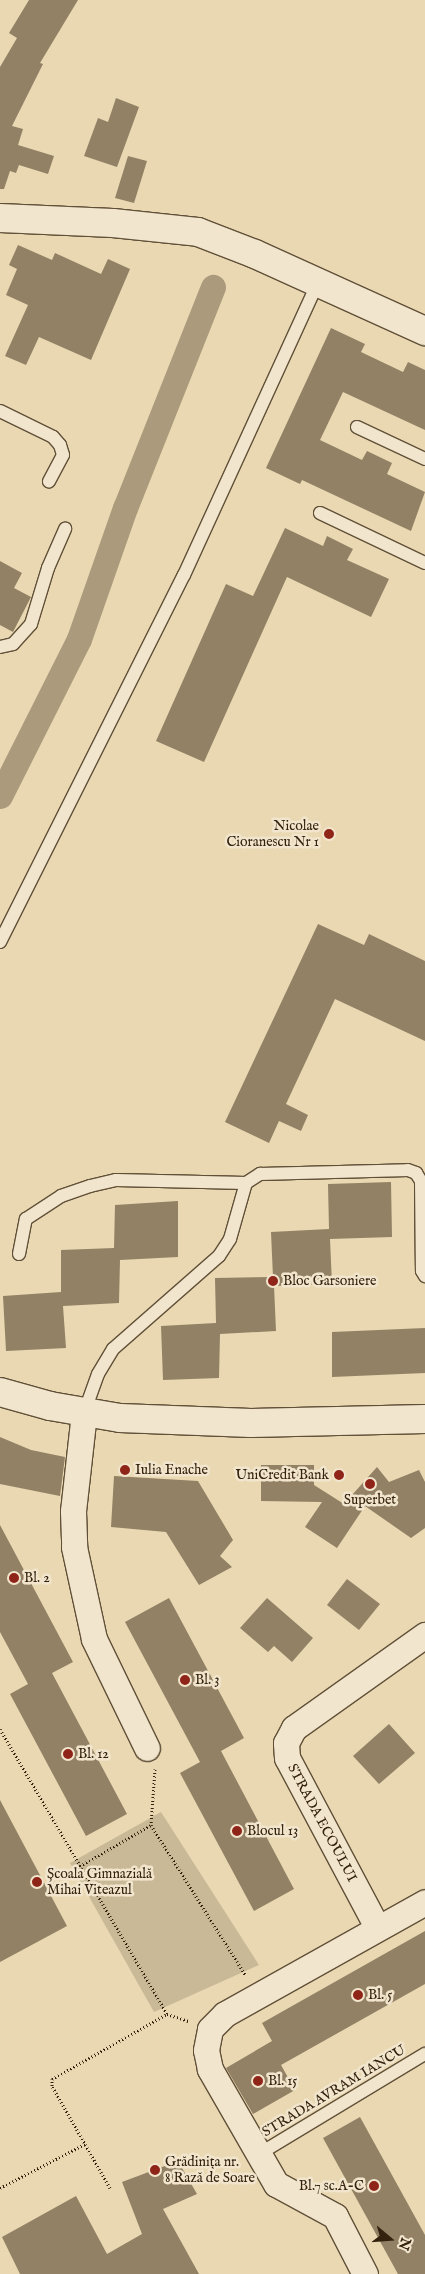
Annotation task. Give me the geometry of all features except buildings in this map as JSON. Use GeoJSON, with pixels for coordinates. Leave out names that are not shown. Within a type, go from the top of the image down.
{"type":"FeatureCollection","features":[{"type":"Feature","properties":{"kind":"street"},"geometry":{"type":"LineString","coordinates":[[0,218],[113,223],[198,232],[318,282],[425,331]]}},
{"type":"Feature","properties":{"kind":"street"},"geometry":{"type":"LineString","coordinates":[[0,1392],[84,1413],[251,1423],[425,1419]]}},
{"type":"Feature","properties":{"kind":"street"},"geometry":{"type":"LineString","coordinates":[[84,1413],[73,1510],[74,1547],[94,1639],[147,1748]]}},
{"type":"Feature","properties":{"kind":"street","name":"STRADA ECOULUI"},"geometry":{"type":"LineString","coordinates":[[377,1927],[287,1758],[286,1743],[294,1728],[425,1634]]}},
{"type":"Feature","properties":{"kind":"street"},"geometry":{"type":"LineString","coordinates":[[365,2274],[335,2216],[276,2184],[210,2069],[206,2050],[210,2029],[225,2014],[377,1927],[425,1902]]}},
{"type":"Feature","properties":{"kind":"lane"},"geometry":{"type":"LineString","coordinates":[[0,942],[184,575],[318,282]]}},
{"type":"Feature","properties":{"kind":"lane"},"geometry":{"type":"LineString","coordinates":[[0,411],[53,437],[60,445],[63,455],[49,481]]}},
{"type":"Feature","properties":{"kind":"lane"},"geometry":{"type":"LineString","coordinates":[[357,427],[425,459]]}},
{"type":"Feature","properties":{"kind":"lane"},"geometry":{"type":"LineString","coordinates":[[320,512],[425,563]]}},
{"type":"Feature","properties":{"kind":"lane"},"geometry":{"type":"LineString","coordinates":[[0,647],[13,644],[31,624],[48,568],[65,529]]}},
{"type":"Feature","properties":{"kind":"lane"},"geometry":{"type":"LineString","coordinates":[[19,1254],[26,1220],[61,1196],[90,1186],[116,1180],[246,1183],[260,1174],[408,1170],[416,1173],[421,1181],[422,1271],[425,1276]]}},
{"type":"Feature","properties":{"kind":"lane"},"geometry":{"type":"LineString","coordinates":[[84,1413],[98,1374],[113,1350],[219,1256],[230,1239],[246,1183]]}},
{"type":"Feature","properties":{"kind":"lane","name":"STRADA AVRAM IANCU"},"geometry":{"type":"LineString","coordinates":[[259,2154],[425,2054]]}},
{"type":"Feature","properties":{"kind":"path"},"geometry":{"type":"LineString","coordinates":[[0,1729],[167,2014],[210,2029]]}},
{"type":"Feature","properties":{"kind":"path"},"geometry":{"type":"LineString","coordinates":[[147,1748],[155,1770],[151,1825],[258,1995]]}},
{"type":"Feature","properties":{"kind":"path"},"geometry":{"type":"LineString","coordinates":[[80,1866],[151,1825]]}},
{"type":"Feature","properties":{"kind":"path"},"geometry":{"type":"LineString","coordinates":[[110,2188],[52,2086],[52,2079],[167,2014]]}},
{"type":"Feature","properties":{"kind":"path"},"geometry":{"type":"LineString","coordinates":[[0,2188],[84,2144]]}},
{"type":"Feature","properties":{"kind":"shaded area"},"geometry":{"type":"Polygon","coordinates":[[[161,1812],[259,1965],[154,2012],[70,1863],[161,1812]]]}},
{"type":"Feature","properties":{"kind":"waterway"},"geometry":{"type":"LineString","coordinates":[[0,796],[79,639],[125,508],[213,287]]}},
{"type":"Feature","properties":{"kind":"place","name":"Nicolae Cioranescu Nr 1"},"geometry":{"type":"Point","coordinates":[329,834]}},
{"type":"Feature","properties":{"kind":"place","name":"Bloc Garsoniere"},"geometry":{"type":"Point","coordinates":[273,1281]}},
{"type":"Feature","properties":{"kind":"place","name":"Iulia Enache"},"geometry":{"type":"Point","coordinates":[125,1470]}},
{"type":"Feature","properties":{"kind":"place","name":"UniCredit Bank"},"geometry":{"type":"Point","coordinates":[339,1475]}},
{"type":"Feature","properties":{"kind":"place","name":"Superbet"},"geometry":{"type":"Point","coordinates":[370,1484]}},
{"type":"Feature","properties":{"kind":"place","name":"Bl. 2"},"geometry":{"type":"Point","coordinates":[14,1578]}},
{"type":"Feature","properties":{"kind":"place","name":"Bl. 3"},"geometry":{"type":"Point","coordinates":[185,1680]}},
{"type":"Feature","properties":{"kind":"place","name":"Bl. 12"},"geometry":{"type":"Point","coordinates":[68,1754]}},
{"type":"Feature","properties":{"kind":"place","name":"Blocul 13"},"geometry":{"type":"Point","coordinates":[237,1831]}},
{"type":"Feature","properties":{"kind":"place","name":"Școala Gimnazială Mihai Viteazul"},"geometry":{"type":"Point","coordinates":[37,1882]}},
{"type":"Feature","properties":{"kind":"place","name":"Bl. 5"},"geometry":{"type":"Point","coordinates":[358,1995]}},
{"type":"Feature","properties":{"kind":"place","name":"Bl. 15"},"geometry":{"type":"Point","coordinates":[258,2081]}},
{"type":"Feature","properties":{"kind":"place","name":"Grădiniţa nr. 8 Rază de Soare"},"geometry":{"type":"Point","coordinates":[155,2170]}},
{"type":"Feature","properties":{"kind":"place","name":"Bl.7 sc.A-C"},"geometry":{"type":"Point","coordinates":[374,2186]}}]}
